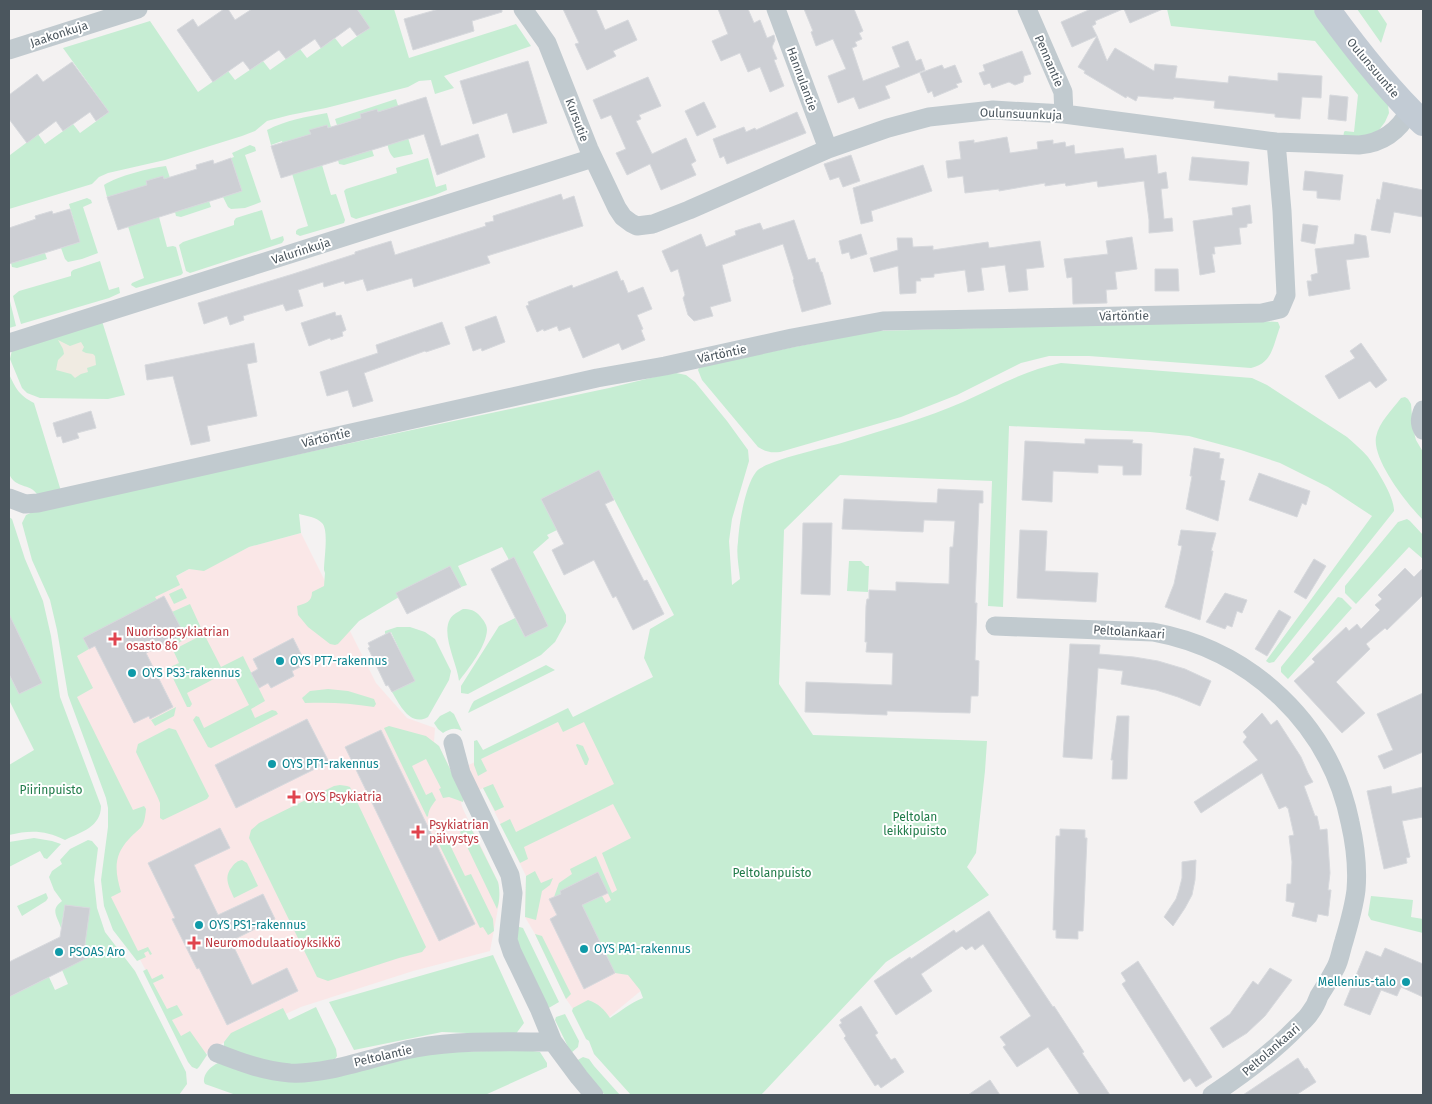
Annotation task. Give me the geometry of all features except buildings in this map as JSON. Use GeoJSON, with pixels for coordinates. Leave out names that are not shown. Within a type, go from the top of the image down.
{"type":"FeatureCollection","features":[{"type":"Feature","properties":{"kind":"main road","name":"Oulunsuuntie"},"geometry":{"type":"LineString","coordinates":[[1327,9],[1345,35],[1381,79],[1416,117]]}},
{"type":"Feature","properties":{"kind":"street","name":"Jaakonkuja"},"geometry":{"type":"LineString","coordinates":[[9,50],[138,9]]}},
{"type":"Feature","properties":{"kind":"street","name":"Kursutie"},"geometry":{"type":"LineString","coordinates":[[523,9],[547,43],[593,158],[617,208],[623,217],[637,226]]}},
{"type":"Feature","properties":{"kind":"street","name":"Hannulantie"},"geometry":{"type":"LineString","coordinates":[[776,9],[828,149]]}},
{"type":"Feature","properties":{"kind":"street","name":"Pennantie"},"geometry":{"type":"LineString","coordinates":[[1027,9],[1063,92],[1064,114]]}},
{"type":"Feature","properties":{"kind":"street","name":"Oulunsuunkuja"},"geometry":{"type":"LineString","coordinates":[[637,226],[653,224],[689,210],[828,149],[888,128],[929,117],[993,110],[1064,114],[1276,142],[1359,145],[1381,140],[1403,123],[1416,117]]}},
{"type":"Feature","properties":{"kind":"street","name":"Värtöntie"},"geometry":{"type":"LineString","coordinates":[[9,498],[25,504],[38,503],[597,378],[665,366],[792,338],[883,321],[1262,313],[1280,310],[1286,295],[1276,142]]}},
{"type":"Feature","properties":{"kind":"street","name":"Valurinkuja"},"geometry":{"type":"LineString","coordinates":[[9,343],[593,158]]}},
{"type":"Feature","properties":{"kind":"street"},"geometry":{"type":"LineString","coordinates":[[1423,410],[1420,418],[1423,430]]}},
{"type":"Feature","properties":{"kind":"street","name":"Peltolankaari"},"geometry":{"type":"LineString","coordinates":[[995,626],[1153,632],[1173,635],[1198,644],[1237,663],[1264,681],[1292,707],[1316,739],[1334,771],[1347,804],[1355,846],[1356,889],[1351,918],[1337,965],[1310,1013],[1286,1039],[1242,1075],[1212,1095]]}},
{"type":"Feature","properties":{"kind":"street"},"geometry":{"type":"LineString","coordinates":[[453,743],[460,773],[510,875],[513,893],[508,940],[512,952],[553,1042],[594,1095]]}},
{"type":"Feature","properties":{"kind":"street","name":"Peltolantie"},"geometry":{"type":"LineString","coordinates":[[217,1053],[250,1066],[291,1073],[320,1071],[426,1047],[477,1043],[553,1042]]}},
{"type":"Feature","properties":{"kind":"shaded area","name":"OYS Psykiatria"},"geometry":{"type":"Polygon","coordinates":[[[301,533],[376,683],[407,718],[435,728],[434,742],[439,746],[452,773],[558,722],[590,720],[668,880],[667,969],[590,1033],[566,999],[525,917],[526,876],[483,788],[464,798],[461,803],[498,882],[499,903],[490,951],[413,971],[301,1007],[228,1040],[193,1061],[108,898],[122,796],[74,698],[65,637],[189,569],[204,570],[249,547],[301,533]]]}},
{"type":"Feature","properties":{"kind":"green space"},"geometry":{"type":"Polygon","coordinates":[[[357,9],[394,9],[409,58],[516,24],[531,46],[444,76],[454,88],[435,94],[431,80],[419,81],[408,87],[267,121],[255,131],[242,136],[165,160],[108,173],[99,177],[92,184],[9,209],[9,153],[10,155],[38,134],[45,144],[73,124],[80,133],[109,112],[63,48],[150,21],[198,92],[228,71],[235,80],[263,61],[270,70],[300,49],[307,58],[335,38],[342,47],[369,28],[357,9]]]}},
{"type":"Feature","properties":{"kind":"green space"},"geometry":{"type":"Polygon","coordinates":[[[1167,9],[1313,9],[1388,105],[1389,113],[1385,122],[1372,135],[1343,138],[1345,131],[1354,132],[1358,95],[1315,41],[1171,26],[1167,9]]]}},
{"type":"Feature","properties":{"kind":"green space"},"geometry":{"type":"Polygon","coordinates":[[[1357,9],[1377,9],[1387,24],[1381,43],[1357,9]]]}},
{"type":"Feature","properties":{"kind":"green space"},"geometry":{"type":"Polygon","coordinates":[[[396,99],[413,154],[394,158],[390,153],[388,134],[395,107],[378,112],[377,109],[360,114],[361,118],[337,125],[335,119],[396,99]]]}},
{"type":"Feature","properties":{"kind":"green space"},"geometry":{"type":"Polygon","coordinates":[[[327,113],[331,127],[328,128],[327,125],[310,131],[311,134],[294,139],[322,165],[331,195],[336,194],[345,220],[344,223],[300,236],[296,234],[296,231],[308,226],[282,141],[271,145],[267,130],[289,121],[327,113]]]}},
{"type":"Feature","properties":{"kind":"green space"},"geometry":{"type":"Polygon","coordinates":[[[250,145],[255,147],[256,151],[245,155],[261,202],[245,208],[231,209],[223,197],[242,191],[231,158],[234,157],[232,153],[250,145]]]}},
{"type":"Feature","properties":{"kind":"green space"},"geometry":{"type":"Polygon","coordinates":[[[372,150],[374,156],[344,165],[339,164],[338,160],[372,150]]]}},
{"type":"Feature","properties":{"kind":"green space"},"geometry":{"type":"Polygon","coordinates":[[[428,158],[436,187],[446,184],[447,190],[356,219],[351,217],[344,191],[346,189],[397,173],[396,168],[428,158]]]}},
{"type":"Feature","properties":{"kind":"green space"},"geometry":{"type":"Polygon","coordinates":[[[166,166],[170,178],[164,179],[163,176],[146,182],[159,217],[167,247],[176,247],[183,273],[136,288],[131,285],[132,283],[144,278],[118,194],[107,197],[104,185],[134,173],[166,166]]]}},
{"type":"Feature","properties":{"kind":"green space"},"geometry":{"type":"Polygon","coordinates":[[[87,198],[92,203],[83,207],[98,253],[68,262],[61,248],[80,242],[69,204],[87,198]]]}},
{"type":"Feature","properties":{"kind":"green space"},"geometry":{"type":"Polygon","coordinates":[[[209,201],[211,207],[181,217],[176,216],[175,212],[209,201]]]}},
{"type":"Feature","properties":{"kind":"green space"},"geometry":{"type":"Polygon","coordinates":[[[262,210],[271,240],[283,236],[284,240],[282,243],[190,273],[186,271],[179,245],[234,225],[236,218],[262,210]]]}},
{"type":"Feature","properties":{"kind":"green space"},"geometry":{"type":"Polygon","coordinates":[[[45,253],[47,259],[17,268],[12,267],[11,263],[45,253]]]}},
{"type":"Feature","properties":{"kind":"green space"},"geometry":{"type":"Polygon","coordinates":[[[100,261],[109,290],[119,287],[120,293],[21,324],[13,296],[19,291],[71,276],[73,270],[100,261]]]}},
{"type":"Feature","properties":{"kind":"green space"},"geometry":{"type":"Polygon","coordinates":[[[9,297],[16,326],[9,328],[9,297]]]}},
{"type":"Feature","properties":{"kind":"green space"},"geometry":{"type":"Polygon","coordinates":[[[102,321],[125,395],[108,399],[40,398],[27,393],[22,388],[10,359],[12,350],[102,321]]]}},
{"type":"Feature","properties":{"kind":"green space"},"geometry":{"type":"Polygon","coordinates":[[[1278,322],[1280,327],[1274,347],[1268,358],[1258,366],[1251,368],[1089,356],[1049,356],[1021,363],[957,395],[901,417],[780,452],[769,452],[758,447],[702,380],[698,370],[700,366],[874,331],[1278,322]]]}},
{"type":"Feature","properties":{"kind":"green space"},"geometry":{"type":"Polygon","coordinates":[[[1061,363],[1252,378],[1267,385],[1347,437],[1358,447],[1376,468],[1391,499],[1394,511],[1274,662],[1269,663],[1266,661],[1372,516],[1328,487],[1280,463],[1189,436],[1150,432],[1009,426],[1003,607],[988,606],[992,481],[840,475],[784,530],[779,684],[813,735],[987,741],[976,853],[967,867],[989,895],[886,962],[761,1095],[631,1095],[594,1054],[572,1011],[573,1008],[588,1000],[601,1007],[610,1018],[643,998],[640,990],[628,975],[615,973],[582,905],[602,896],[606,903],[611,900],[598,872],[560,891],[561,894],[554,897],[559,883],[572,874],[570,869],[596,856],[612,893],[617,890],[602,853],[631,838],[613,804],[524,847],[528,859],[520,863],[500,824],[510,819],[516,832],[614,784],[584,722],[563,732],[558,722],[481,759],[487,771],[478,776],[474,765],[474,741],[477,740],[483,750],[568,708],[573,717],[653,677],[644,658],[650,629],[674,615],[599,470],[541,499],[557,530],[547,535],[549,538],[533,552],[566,615],[566,622],[555,642],[541,655],[468,694],[461,693],[461,686],[499,626],[515,618],[525,637],[548,626],[514,557],[509,560],[502,547],[458,566],[467,585],[461,587],[450,566],[397,593],[399,597],[359,621],[338,644],[330,644],[308,627],[298,615],[297,606],[308,602],[312,592],[324,586],[326,538],[324,527],[320,521],[299,514],[301,533],[249,547],[204,571],[189,569],[176,576],[180,585],[155,597],[157,600],[83,638],[89,649],[77,656],[93,688],[77,697],[133,810],[144,806],[146,809],[143,824],[120,851],[117,877],[121,892],[111,897],[138,951],[148,947],[152,954],[150,955],[148,951],[144,953],[146,957],[137,961],[113,930],[104,906],[101,880],[108,827],[106,798],[68,695],[50,600],[32,560],[22,523],[26,515],[37,510],[676,373],[686,375],[695,382],[748,450],[749,461],[732,519],[729,541],[732,585],[740,579],[737,547],[746,496],[752,478],[762,467],[784,458],[848,441],[921,418],[963,402],[1023,374],[1061,363]]]}},
{"type":"Feature","properties":{"kind":"green space"},"geometry":{"type":"Polygon","coordinates":[[[9,374],[18,391],[34,403],[61,491],[37,494],[30,488],[15,482],[9,474],[9,374]]]}},
{"type":"Feature","properties":{"kind":"green space"},"geometry":{"type":"Polygon","coordinates":[[[1405,397],[1411,404],[1413,429],[1416,440],[1423,452],[1423,520],[1392,482],[1376,447],[1376,437],[1380,426],[1401,398],[1405,397]]]}},
{"type":"Feature","properties":{"kind":"green space","name":"Piirinpuisto"},"geometry":{"type":"Polygon","coordinates":[[[9,517],[12,519],[25,559],[43,601],[51,636],[60,697],[101,806],[98,819],[94,824],[65,840],[51,834],[37,832],[9,835],[9,765],[34,750],[9,700],[9,674],[19,694],[42,683],[15,627],[9,630],[9,517]]]}},
{"type":"Feature","properties":{"kind":"green space"},"geometry":{"type":"Polygon","coordinates":[[[1407,519],[1423,535],[1423,559],[1409,547],[1356,604],[1345,593],[1345,586],[1398,522],[1407,519]]]}},
{"type":"Feature","properties":{"kind":"green space"},"geometry":{"type":"Polygon","coordinates":[[[849,561],[861,561],[866,566],[869,566],[868,592],[847,591],[849,561]]]}},
{"type":"Feature","properties":{"kind":"green space"},"geometry":{"type":"Polygon","coordinates":[[[182,588],[187,598],[174,604],[169,594],[182,588]]]}},
{"type":"Feature","properties":{"kind":"green space"},"geometry":{"type":"Polygon","coordinates":[[[1338,597],[1342,598],[1352,608],[1288,679],[1281,672],[1281,667],[1338,597]]]}},
{"type":"Feature","properties":{"kind":"green space"},"geometry":{"type":"Polygon","coordinates":[[[190,604],[202,630],[171,647],[169,642],[183,634],[172,612],[190,604]]]}},
{"type":"Feature","properties":{"kind":"green space"},"geometry":{"type":"Polygon","coordinates":[[[463,609],[472,610],[478,614],[485,622],[487,630],[484,643],[472,664],[459,681],[447,633],[450,619],[463,609]]]}},
{"type":"Feature","properties":{"kind":"green space"},"geometry":{"type":"Polygon","coordinates":[[[397,627],[410,627],[425,632],[435,639],[451,671],[449,680],[428,717],[422,719],[416,719],[406,713],[392,692],[414,681],[391,632],[385,634],[385,631],[397,627]]]}},
{"type":"Feature","properties":{"kind":"green space"},"geometry":{"type":"Polygon","coordinates":[[[204,634],[221,667],[243,656],[265,701],[251,709],[255,718],[272,710],[278,714],[211,748],[208,747],[193,720],[196,716],[199,717],[204,728],[249,705],[231,670],[187,693],[192,704],[190,707],[187,707],[168,668],[179,663],[173,650],[204,634]]]}},
{"type":"Feature","properties":{"kind":"green space"},"geometry":{"type":"Polygon","coordinates":[[[546,665],[555,670],[468,713],[474,701],[546,665]]]}},
{"type":"Feature","properties":{"kind":"green space"},"geometry":{"type":"Polygon","coordinates":[[[328,689],[348,691],[374,699],[376,704],[374,707],[340,703],[305,703],[302,698],[310,691],[328,689]]]}},
{"type":"Feature","properties":{"kind":"green space"},"geometry":{"type":"Polygon","coordinates":[[[176,707],[174,716],[155,726],[151,720],[176,707]]]}},
{"type":"Feature","properties":{"kind":"green space"},"geometry":{"type":"Polygon","coordinates":[[[450,711],[454,714],[462,731],[452,729],[443,733],[434,723],[440,716],[450,711]]]}},
{"type":"Feature","properties":{"kind":"green space"},"geometry":{"type":"Polygon","coordinates":[[[389,726],[426,736],[439,746],[464,798],[463,802],[449,797],[443,798],[439,789],[441,788],[426,759],[412,766],[426,795],[432,792],[436,800],[427,817],[384,728],[389,726]]]}},
{"type":"Feature","properties":{"kind":"green space"},"geometry":{"type":"Polygon","coordinates":[[[169,728],[176,730],[209,796],[207,799],[163,820],[160,818],[160,803],[136,752],[138,744],[169,728]]]}},
{"type":"Feature","properties":{"kind":"green space"},"geometry":{"type":"Polygon","coordinates":[[[577,744],[583,746],[589,759],[587,765],[585,765],[577,744]]]}},
{"type":"Feature","properties":{"kind":"green space"},"geometry":{"type":"Polygon","coordinates":[[[493,784],[504,807],[495,811],[483,788],[493,784]]]}},
{"type":"Feature","properties":{"kind":"green space"},"geometry":{"type":"Polygon","coordinates":[[[334,786],[350,787],[426,947],[422,952],[328,981],[317,977],[249,838],[251,830],[259,823],[334,786]]]}},
{"type":"Feature","properties":{"kind":"green space"},"geometry":{"type":"Polygon","coordinates":[[[467,820],[498,882],[499,903],[497,909],[460,832],[467,820]]]}},
{"type":"Feature","properties":{"kind":"green space"},"geometry":{"type":"Polygon","coordinates":[[[434,834],[446,836],[453,835],[457,844],[451,847],[465,876],[471,874],[493,919],[494,931],[490,934],[488,935],[483,927],[480,928],[434,834]]]}},
{"type":"Feature","properties":{"kind":"green space"},"geometry":{"type":"Polygon","coordinates":[[[34,838],[61,844],[47,859],[44,858],[40,851],[9,867],[9,842],[34,838]]]}},
{"type":"Feature","properties":{"kind":"green space"},"geometry":{"type":"Polygon","coordinates":[[[88,840],[92,841],[98,848],[94,880],[97,908],[105,932],[135,971],[186,1072],[187,1084],[179,1095],[9,1095],[9,997],[49,977],[55,990],[68,984],[62,970],[85,944],[89,908],[65,905],[61,928],[55,910],[62,901],[54,890],[49,877],[52,871],[62,864],[60,860],[70,849],[88,840]]]}},
{"type":"Feature","properties":{"kind":"green space"},"geometry":{"type":"Polygon","coordinates":[[[242,860],[247,863],[258,886],[234,898],[227,878],[229,871],[235,863],[242,860]]]}},
{"type":"Feature","properties":{"kind":"green space"},"geometry":{"type":"Polygon","coordinates":[[[535,871],[541,883],[553,878],[550,885],[542,891],[536,920],[525,917],[526,876],[535,871]]]}},
{"type":"Feature","properties":{"kind":"green space"},"geometry":{"type":"Polygon","coordinates":[[[46,893],[48,898],[46,901],[22,916],[17,906],[46,893]]]}},
{"type":"Feature","properties":{"kind":"green space"},"geometry":{"type":"Polygon","coordinates":[[[1371,896],[1413,900],[1411,917],[1423,919],[1423,933],[1371,920],[1368,915],[1371,896]]]}},
{"type":"Feature","properties":{"kind":"green space"},"geometry":{"type":"Polygon","coordinates":[[[516,926],[523,928],[559,1002],[547,1009],[518,949],[516,926]]]}},
{"type":"Feature","properties":{"kind":"green space"},"geometry":{"type":"Polygon","coordinates":[[[535,934],[542,936],[571,994],[566,999],[535,934]]]}},
{"type":"Feature","properties":{"kind":"green space"},"geometry":{"type":"Polygon","coordinates":[[[493,955],[524,1023],[515,1035],[442,1032],[354,1050],[329,1002],[493,955]]]}},
{"type":"Feature","properties":{"kind":"green space"},"geometry":{"type":"Polygon","coordinates":[[[147,969],[152,979],[162,974],[164,978],[153,983],[167,1009],[177,1005],[183,1015],[172,1020],[181,1036],[190,1031],[207,1055],[197,1069],[188,1062],[143,971],[147,969]]]}},
{"type":"Feature","properties":{"kind":"green space"},"geometry":{"type":"Polygon","coordinates":[[[316,1007],[336,1049],[337,1056],[335,1059],[317,1064],[273,1064],[224,1047],[224,1042],[231,1033],[283,1008],[289,1020],[316,1007]]]}},
{"type":"Feature","properties":{"kind":"green space"},"geometry":{"type":"Polygon","coordinates":[[[565,1014],[579,1041],[578,1047],[571,1053],[555,1020],[556,1017],[565,1014]]]}},
{"type":"Feature","properties":{"kind":"green space"},"geometry":{"type":"Polygon","coordinates":[[[526,1050],[540,1052],[547,1063],[547,1067],[485,1095],[236,1095],[204,1082],[208,1071],[218,1063],[271,1078],[447,1052],[526,1050]]]}},
{"type":"Feature","properties":{"kind":"green space"},"geometry":{"type":"Polygon","coordinates":[[[583,1057],[589,1059],[620,1095],[605,1095],[576,1061],[583,1057]]]}},
{"type":"Feature","properties":{"kind":"sand"},"geometry":{"type":"Polygon","coordinates":[[[58,340],[70,346],[81,342],[84,347],[82,351],[95,356],[96,365],[87,368],[88,372],[75,378],[71,374],[56,370],[58,360],[64,354],[58,340]]]}},
{"type":"Feature","properties":{"kind":"place","name":"Nuorisopsykiatrian osasto 86"},"geometry":{"type":"Point","coordinates":[115,639]}},
{"type":"Feature","properties":{"kind":"place","name":"OYS PT7-rakennus"},"geometry":{"type":"Point","coordinates":[280,661]}},
{"type":"Feature","properties":{"kind":"place","name":"OYS PS3-rakennus"},"geometry":{"type":"Point","coordinates":[132,673]}},
{"type":"Feature","properties":{"kind":"place","name":"OYS PT1-rakennus"},"geometry":{"type":"Point","coordinates":[272,764]}},
{"type":"Feature","properties":{"kind":"place","name":"OYS Psykiatria"},"geometry":{"type":"Point","coordinates":[294,797]}},
{"type":"Feature","properties":{"kind":"place","name":"Psykiatrian päivystys"},"geometry":{"type":"Point","coordinates":[418,832]}},
{"type":"Feature","properties":{"kind":"place","name":"OYS PS1-rakennus"},"geometry":{"type":"Point","coordinates":[199,925]}},
{"type":"Feature","properties":{"kind":"place","name":"Neuromodulaatioyksikkö"},"geometry":{"type":"Point","coordinates":[194,943]}},
{"type":"Feature","properties":{"kind":"place","name":"OYS PA1-rakennus"},"geometry":{"type":"Point","coordinates":[584,949]}},
{"type":"Feature","properties":{"kind":"place","name":"PSOAS Aro"},"geometry":{"type":"Point","coordinates":[59,952]}},
{"type":"Feature","properties":{"kind":"place","name":"Mellenius-talo"},"geometry":{"type":"Point","coordinates":[1406,982]}},
{"type":"Feature","properties":{"kind":"park label","name":"Peltolan leikkipuisto"},"geometry":{"type":"Point","coordinates":[915,824]}},
{"type":"Feature","properties":{"kind":"park label","name":"Peltolanpuisto"},"geometry":{"type":"Point","coordinates":[772,873]}}]}
